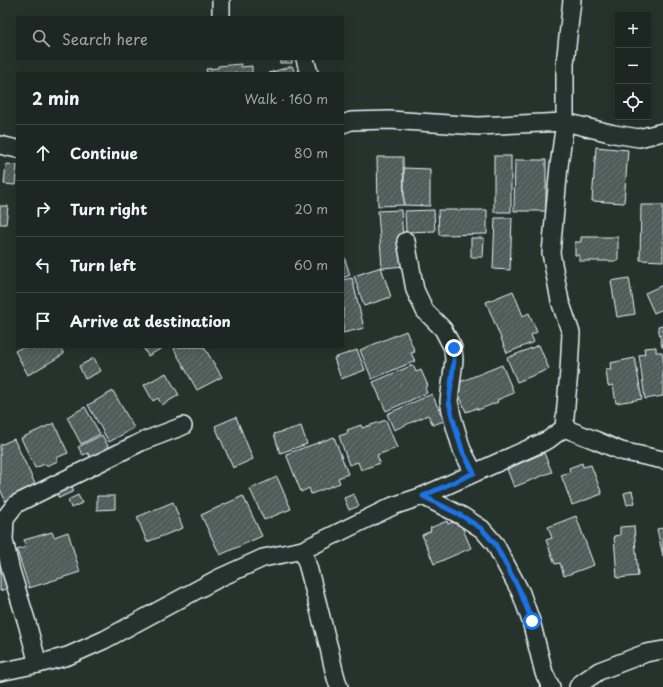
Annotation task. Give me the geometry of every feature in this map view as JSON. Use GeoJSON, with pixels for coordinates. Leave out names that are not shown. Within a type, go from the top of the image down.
{"type":"FeatureCollection","features":[{"type":"Feature","properties":{"kind":"street"},"geometry":{"type":"LineString","coordinates":[[221,0],[221,16]]}},
{"type":"Feature","properties":{"kind":"street"},"geometry":{"type":"LineString","coordinates":[[0,672],[68,656],[104,640],[218,578],[263,558],[302,550],[393,506],[423,496],[548,440],[564,428],[571,333],[560,301],[551,254],[558,166],[565,122],[565,64],[572,0]]}},
{"type":"Feature","properties":{"kind":"street"},"geometry":{"type":"LineString","coordinates":[[305,60],[309,72]]}},
{"type":"Feature","properties":{"kind":"street"},"geometry":{"type":"LineString","coordinates":[[344,124],[351,121],[390,120],[478,126],[565,122],[614,134],[639,138],[663,132]]}},
{"type":"Feature","properties":{"kind":"street"},"geometry":{"type":"LineString","coordinates":[[0,146],[16,149]]}},
{"type":"Feature","properties":{"kind":"street"},"geometry":{"type":"LineString","coordinates":[[406,241],[415,290],[425,311],[443,329],[454,348],[449,402],[462,450],[474,473]]}},
{"type":"Feature","properties":{"kind":"street"},"geometry":{"type":"LineString","coordinates":[[38,664],[11,571],[4,540],[5,518],[16,504],[141,442],[183,426]]}},
{"type":"Feature","properties":{"kind":"street"},"geometry":{"type":"LineString","coordinates":[[564,428],[622,451],[663,460]]}},
{"type":"Feature","properties":{"kind":"street"},"geometry":{"type":"LineString","coordinates":[[423,496],[462,516],[482,529],[495,544],[521,593],[532,621],[544,673],[551,687]]}},
{"type":"Feature","properties":{"kind":"street"},"geometry":{"type":"LineString","coordinates":[[302,550],[307,564],[334,676],[339,687]]}},
{"type":"Feature","properties":{"kind":"street"},"geometry":{"type":"LineString","coordinates":[[578,687],[599,671],[646,653],[663,650]]}},
{"type":"Feature","properties":{"kind":"building"},"geometry":{"type":"Polygon","coordinates":[[[280,60],[292,60],[292,63],[280,63],[280,60]]]}},
{"type":"Feature","properties":{"kind":"building"},"geometry":{"type":"Polygon","coordinates":[[[241,64],[241,67],[252,66],[252,72],[207,72],[206,69],[218,68],[218,66],[241,64]]]}},
{"type":"Feature","properties":{"kind":"building"},"geometry":{"type":"Polygon","coordinates":[[[292,66],[295,72],[272,72],[292,66]]]}},
{"type":"Feature","properties":{"kind":"building"},"geometry":{"type":"Polygon","coordinates":[[[596,147],[628,150],[624,203],[592,201],[596,147]]]}},
{"type":"Feature","properties":{"kind":"building"},"geometry":{"type":"Polygon","coordinates":[[[494,156],[511,156],[511,212],[494,212],[494,156]]]}},
{"type":"Feature","properties":{"kind":"building"},"geometry":{"type":"Polygon","coordinates":[[[377,157],[403,157],[404,205],[378,206],[377,157]]]}},
{"type":"Feature","properties":{"kind":"building"},"geometry":{"type":"Polygon","coordinates":[[[515,160],[546,160],[546,211],[514,211],[515,160]]]}},
{"type":"Feature","properties":{"kind":"building"},"geometry":{"type":"Polygon","coordinates":[[[6,164],[16,165],[15,185],[4,184],[6,164]]]}},
{"type":"Feature","properties":{"kind":"building"},"geometry":{"type":"Polygon","coordinates":[[[404,168],[430,169],[430,206],[404,205],[404,168]]]}},
{"type":"Feature","properties":{"kind":"building"},"geometry":{"type":"Polygon","coordinates":[[[641,205],[663,205],[663,261],[640,260],[641,205]]]}},
{"type":"Feature","properties":{"kind":"building"},"geometry":{"type":"Polygon","coordinates":[[[0,206],[8,206],[6,224],[0,224],[0,206]]]}},
{"type":"Feature","properties":{"kind":"building"},"geometry":{"type":"Polygon","coordinates":[[[401,210],[405,266],[382,268],[378,211],[401,210]]]}},
{"type":"Feature","properties":{"kind":"building"},"geometry":{"type":"Polygon","coordinates":[[[434,210],[435,231],[406,232],[405,211],[434,210]]]}},
{"type":"Feature","properties":{"kind":"building"},"geometry":{"type":"Polygon","coordinates":[[[438,210],[487,210],[487,234],[439,235],[438,210]]]}},
{"type":"Feature","properties":{"kind":"building"},"geometry":{"type":"Polygon","coordinates":[[[495,218],[512,218],[510,270],[493,269],[495,218]]]}},
{"type":"Feature","properties":{"kind":"building"},"geometry":{"type":"Polygon","coordinates":[[[581,237],[618,237],[618,261],[579,261],[579,255],[575,255],[575,242],[581,242],[581,237]]]}},
{"type":"Feature","properties":{"kind":"building"},"geometry":{"type":"Polygon","coordinates":[[[471,238],[484,238],[483,257],[471,257],[471,238]]]}},
{"type":"Feature","properties":{"kind":"building"},"geometry":{"type":"Polygon","coordinates":[[[344,256],[350,275],[344,278],[344,256]]]}},
{"type":"Feature","properties":{"kind":"building"},"geometry":{"type":"Polygon","coordinates":[[[381,267],[391,297],[364,306],[354,276],[381,267]]]}},
{"type":"Feature","properties":{"kind":"building"},"geometry":{"type":"Polygon","coordinates":[[[352,278],[364,328],[344,333],[344,280],[352,278]]]}},
{"type":"Feature","properties":{"kind":"building"},"geometry":{"type":"Polygon","coordinates":[[[629,278],[635,314],[617,317],[611,281],[629,278]]]}},
{"type":"Feature","properties":{"kind":"building"},"geometry":{"type":"Polygon","coordinates":[[[663,285],[663,309],[654,313],[645,293],[663,285]]]}},
{"type":"Feature","properties":{"kind":"building"},"geometry":{"type":"Polygon","coordinates":[[[513,291],[523,316],[529,313],[537,332],[531,335],[534,342],[507,353],[486,302],[513,291]]]}},
{"type":"Feature","properties":{"kind":"building"},"geometry":{"type":"Polygon","coordinates":[[[663,325],[663,347],[662,347],[658,326],[663,325]]]}},
{"type":"Feature","properties":{"kind":"building"},"geometry":{"type":"Polygon","coordinates":[[[406,331],[415,352],[411,353],[415,361],[372,379],[360,350],[406,331]]]}},
{"type":"Feature","properties":{"kind":"building"},"geometry":{"type":"Polygon","coordinates":[[[539,345],[549,369],[517,382],[507,358],[539,345]]]}},
{"type":"Feature","properties":{"kind":"building"},"geometry":{"type":"Polygon","coordinates":[[[656,347],[656,352],[662,352],[663,358],[663,396],[645,399],[639,355],[645,354],[644,348],[656,347]]]}},
{"type":"Feature","properties":{"kind":"building"},"geometry":{"type":"Polygon","coordinates":[[[21,348],[61,348],[64,354],[28,375],[15,351],[21,348]]]}},
{"type":"Feature","properties":{"kind":"building"},"geometry":{"type":"Polygon","coordinates":[[[144,348],[162,348],[148,356],[144,348]]]}},
{"type":"Feature","properties":{"kind":"building"},"geometry":{"type":"Polygon","coordinates":[[[205,348],[222,377],[197,390],[174,349],[205,348]]]}},
{"type":"Feature","properties":{"kind":"building"},"geometry":{"type":"Polygon","coordinates":[[[357,350],[365,370],[341,379],[334,358],[357,350]]]}},
{"type":"Feature","properties":{"kind":"building"},"geometry":{"type":"Polygon","coordinates":[[[94,358],[101,371],[85,379],[79,366],[94,358]]]}},
{"type":"Feature","properties":{"kind":"building"},"geometry":{"type":"Polygon","coordinates":[[[635,358],[642,399],[616,403],[613,385],[608,386],[606,370],[611,370],[610,363],[635,358]]]}},
{"type":"Feature","properties":{"kind":"building"},"geometry":{"type":"Polygon","coordinates":[[[413,365],[416,372],[421,370],[428,386],[425,388],[427,393],[386,411],[373,382],[413,365]]]}},
{"type":"Feature","properties":{"kind":"building"},"geometry":{"type":"Polygon","coordinates":[[[502,365],[514,393],[497,400],[498,402],[478,410],[477,408],[466,412],[455,384],[502,365]]]}},
{"type":"Feature","properties":{"kind":"building"},"geometry":{"type":"Polygon","coordinates":[[[166,373],[179,395],[162,405],[158,398],[153,401],[144,385],[166,373]]]}},
{"type":"Feature","properties":{"kind":"building"},"geometry":{"type":"Polygon","coordinates":[[[113,391],[134,428],[109,442],[88,405],[113,391]]]}},
{"type":"Feature","properties":{"kind":"building"},"geometry":{"type":"Polygon","coordinates":[[[432,394],[444,421],[433,425],[428,415],[394,430],[387,414],[432,394]]]}},
{"type":"Feature","properties":{"kind":"building"},"geometry":{"type":"Polygon","coordinates":[[[85,407],[100,434],[81,444],[67,417],[85,407]]]}},
{"type":"Feature","properties":{"kind":"building"},"geometry":{"type":"Polygon","coordinates":[[[236,417],[253,459],[233,468],[215,426],[236,417]]]}},
{"type":"Feature","properties":{"kind":"building"},"geometry":{"type":"Polygon","coordinates":[[[386,420],[397,448],[377,455],[380,463],[361,470],[358,462],[349,465],[339,436],[348,433],[347,430],[361,425],[362,428],[386,420]]]}},
{"type":"Feature","properties":{"kind":"building"},"geometry":{"type":"Polygon","coordinates":[[[54,423],[68,453],[56,458],[58,461],[46,466],[45,464],[35,468],[21,438],[54,423]]]}},
{"type":"Feature","properties":{"kind":"building"},"geometry":{"type":"Polygon","coordinates":[[[301,426],[307,444],[280,453],[274,434],[301,426]]]}},
{"type":"Feature","properties":{"kind":"building"},"geometry":{"type":"Polygon","coordinates":[[[102,435],[113,455],[94,464],[88,453],[83,455],[78,447],[102,435]]]}},
{"type":"Feature","properties":{"kind":"building"},"geometry":{"type":"Polygon","coordinates":[[[334,437],[348,474],[338,478],[340,483],[311,494],[309,488],[301,492],[286,454],[334,437]]]}},
{"type":"Feature","properties":{"kind":"building"},"geometry":{"type":"Polygon","coordinates":[[[14,439],[37,488],[6,502],[0,489],[0,445],[14,439]]]}},
{"type":"Feature","properties":{"kind":"building"},"geometry":{"type":"Polygon","coordinates":[[[544,453],[552,472],[514,487],[507,469],[544,453]]]}},
{"type":"Feature","properties":{"kind":"building"},"geometry":{"type":"Polygon","coordinates":[[[582,463],[583,467],[591,465],[602,494],[572,505],[561,475],[570,472],[569,468],[582,463]]]}},
{"type":"Feature","properties":{"kind":"building"},"geometry":{"type":"Polygon","coordinates":[[[277,477],[291,509],[264,520],[250,489],[277,477]]]}},
{"type":"Feature","properties":{"kind":"building"},"geometry":{"type":"Polygon","coordinates":[[[68,478],[74,491],[59,498],[53,485],[68,478]]]}},
{"type":"Feature","properties":{"kind":"building"},"geometry":{"type":"Polygon","coordinates":[[[632,491],[635,503],[627,505],[624,493],[632,491]]]}},
{"type":"Feature","properties":{"kind":"building"},"geometry":{"type":"Polygon","coordinates":[[[354,494],[359,506],[349,510],[344,498],[354,494]]]}},
{"type":"Feature","properties":{"kind":"building"},"geometry":{"type":"Polygon","coordinates":[[[78,495],[82,503],[71,508],[68,500],[78,495]]]}},
{"type":"Feature","properties":{"kind":"building"},"geometry":{"type":"Polygon","coordinates":[[[97,496],[115,496],[115,509],[97,510],[97,496]]]}},
{"type":"Feature","properties":{"kind":"building"},"geometry":{"type":"Polygon","coordinates":[[[243,496],[262,536],[220,555],[201,515],[243,496]]]}},
{"type":"Feature","properties":{"kind":"building"},"geometry":{"type":"Polygon","coordinates":[[[173,502],[183,528],[147,542],[137,517],[173,502]]]}},
{"type":"Feature","properties":{"kind":"building"},"geometry":{"type":"Polygon","coordinates":[[[576,516],[594,565],[564,576],[560,563],[555,564],[546,540],[552,538],[548,527],[576,516]]]}},
{"type":"Feature","properties":{"kind":"building"},"geometry":{"type":"Polygon","coordinates":[[[459,520],[471,548],[434,564],[422,535],[431,531],[430,528],[447,521],[448,524],[459,520]]]}},
{"type":"Feature","properties":{"kind":"building"},"geometry":{"type":"Polygon","coordinates":[[[634,526],[638,576],[617,578],[614,536],[620,535],[620,527],[634,526]]]}},
{"type":"Feature","properties":{"kind":"building"},"geometry":{"type":"Polygon","coordinates":[[[663,528],[663,556],[657,529],[663,528]]]}},
{"type":"Feature","properties":{"kind":"building"},"geometry":{"type":"Polygon","coordinates":[[[52,532],[54,537],[68,532],[80,572],[29,588],[17,550],[26,547],[24,540],[52,532]]]}},
{"type":"Feature","properties":{"kind":"building"},"geometry":{"type":"Polygon","coordinates":[[[0,557],[10,587],[0,591],[0,557]]]}},
{"type":"Feature","properties":{"kind":"route"},"geometry":{"type":"LineString","coordinates":[[454,348],[449,402],[462,450],[474,473],[423,496],[462,516],[482,529],[495,544],[521,593],[532,621]]}}]}
